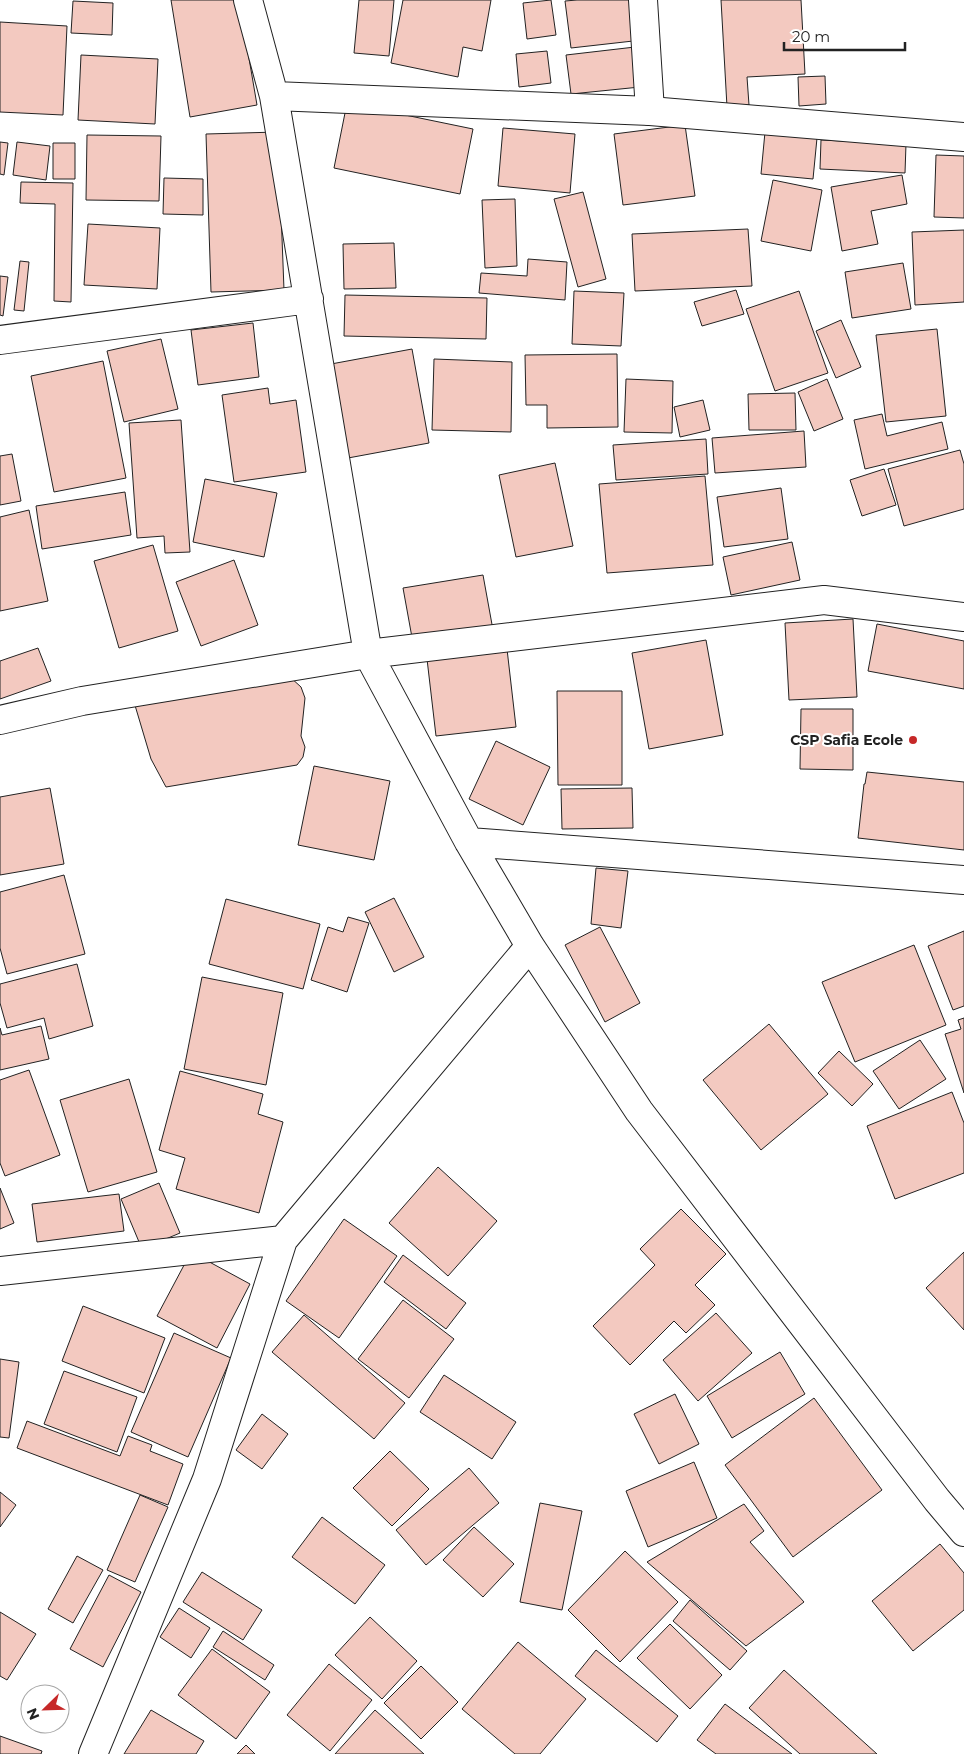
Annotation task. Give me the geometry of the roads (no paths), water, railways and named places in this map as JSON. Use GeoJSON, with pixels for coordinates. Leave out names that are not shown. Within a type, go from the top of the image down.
{"type":"FeatureCollection","features":[{"type":"Feature","properties":{"kind":"street"},"geometry":{"type":"LineString","coordinates":[[248,0],[274,96],[368,654],[469,842],[530,946],[639,1111],[925,1484],[964,1532]]}},
{"type":"Feature","properties":{"kind":"street"},"geometry":{"type":"LineString","coordinates":[[644,0],[650,111]]}},
{"type":"Feature","properties":{"kind":"street"},"geometry":{"type":"LineString","coordinates":[[274,96],[650,111],[964,137]]}},
{"type":"Feature","properties":{"kind":"street"},"geometry":{"type":"LineString","coordinates":[[0,340],[309,299]]}},
{"type":"Feature","properties":{"kind":"street"},"geometry":{"type":"LineString","coordinates":[[0,720],[82,701],[368,654],[824,600],[964,617]]}},
{"type":"Feature","properties":{"kind":"street"},"geometry":{"type":"LineString","coordinates":[[469,842],[964,880]]}},
{"type":"Feature","properties":{"kind":"street"},"geometry":{"type":"LineString","coordinates":[[93,1754],[207,1479],[284,1240],[530,946]]}},
{"type":"Feature","properties":{"kind":"street"},"geometry":{"type":"LineString","coordinates":[[0,1271],[284,1240]]}},
{"type":"Feature","properties":{"kind":"place","name":"CSP Safia Ecole"},"geometry":{"type":"Point","coordinates":[913,740]}}]}
